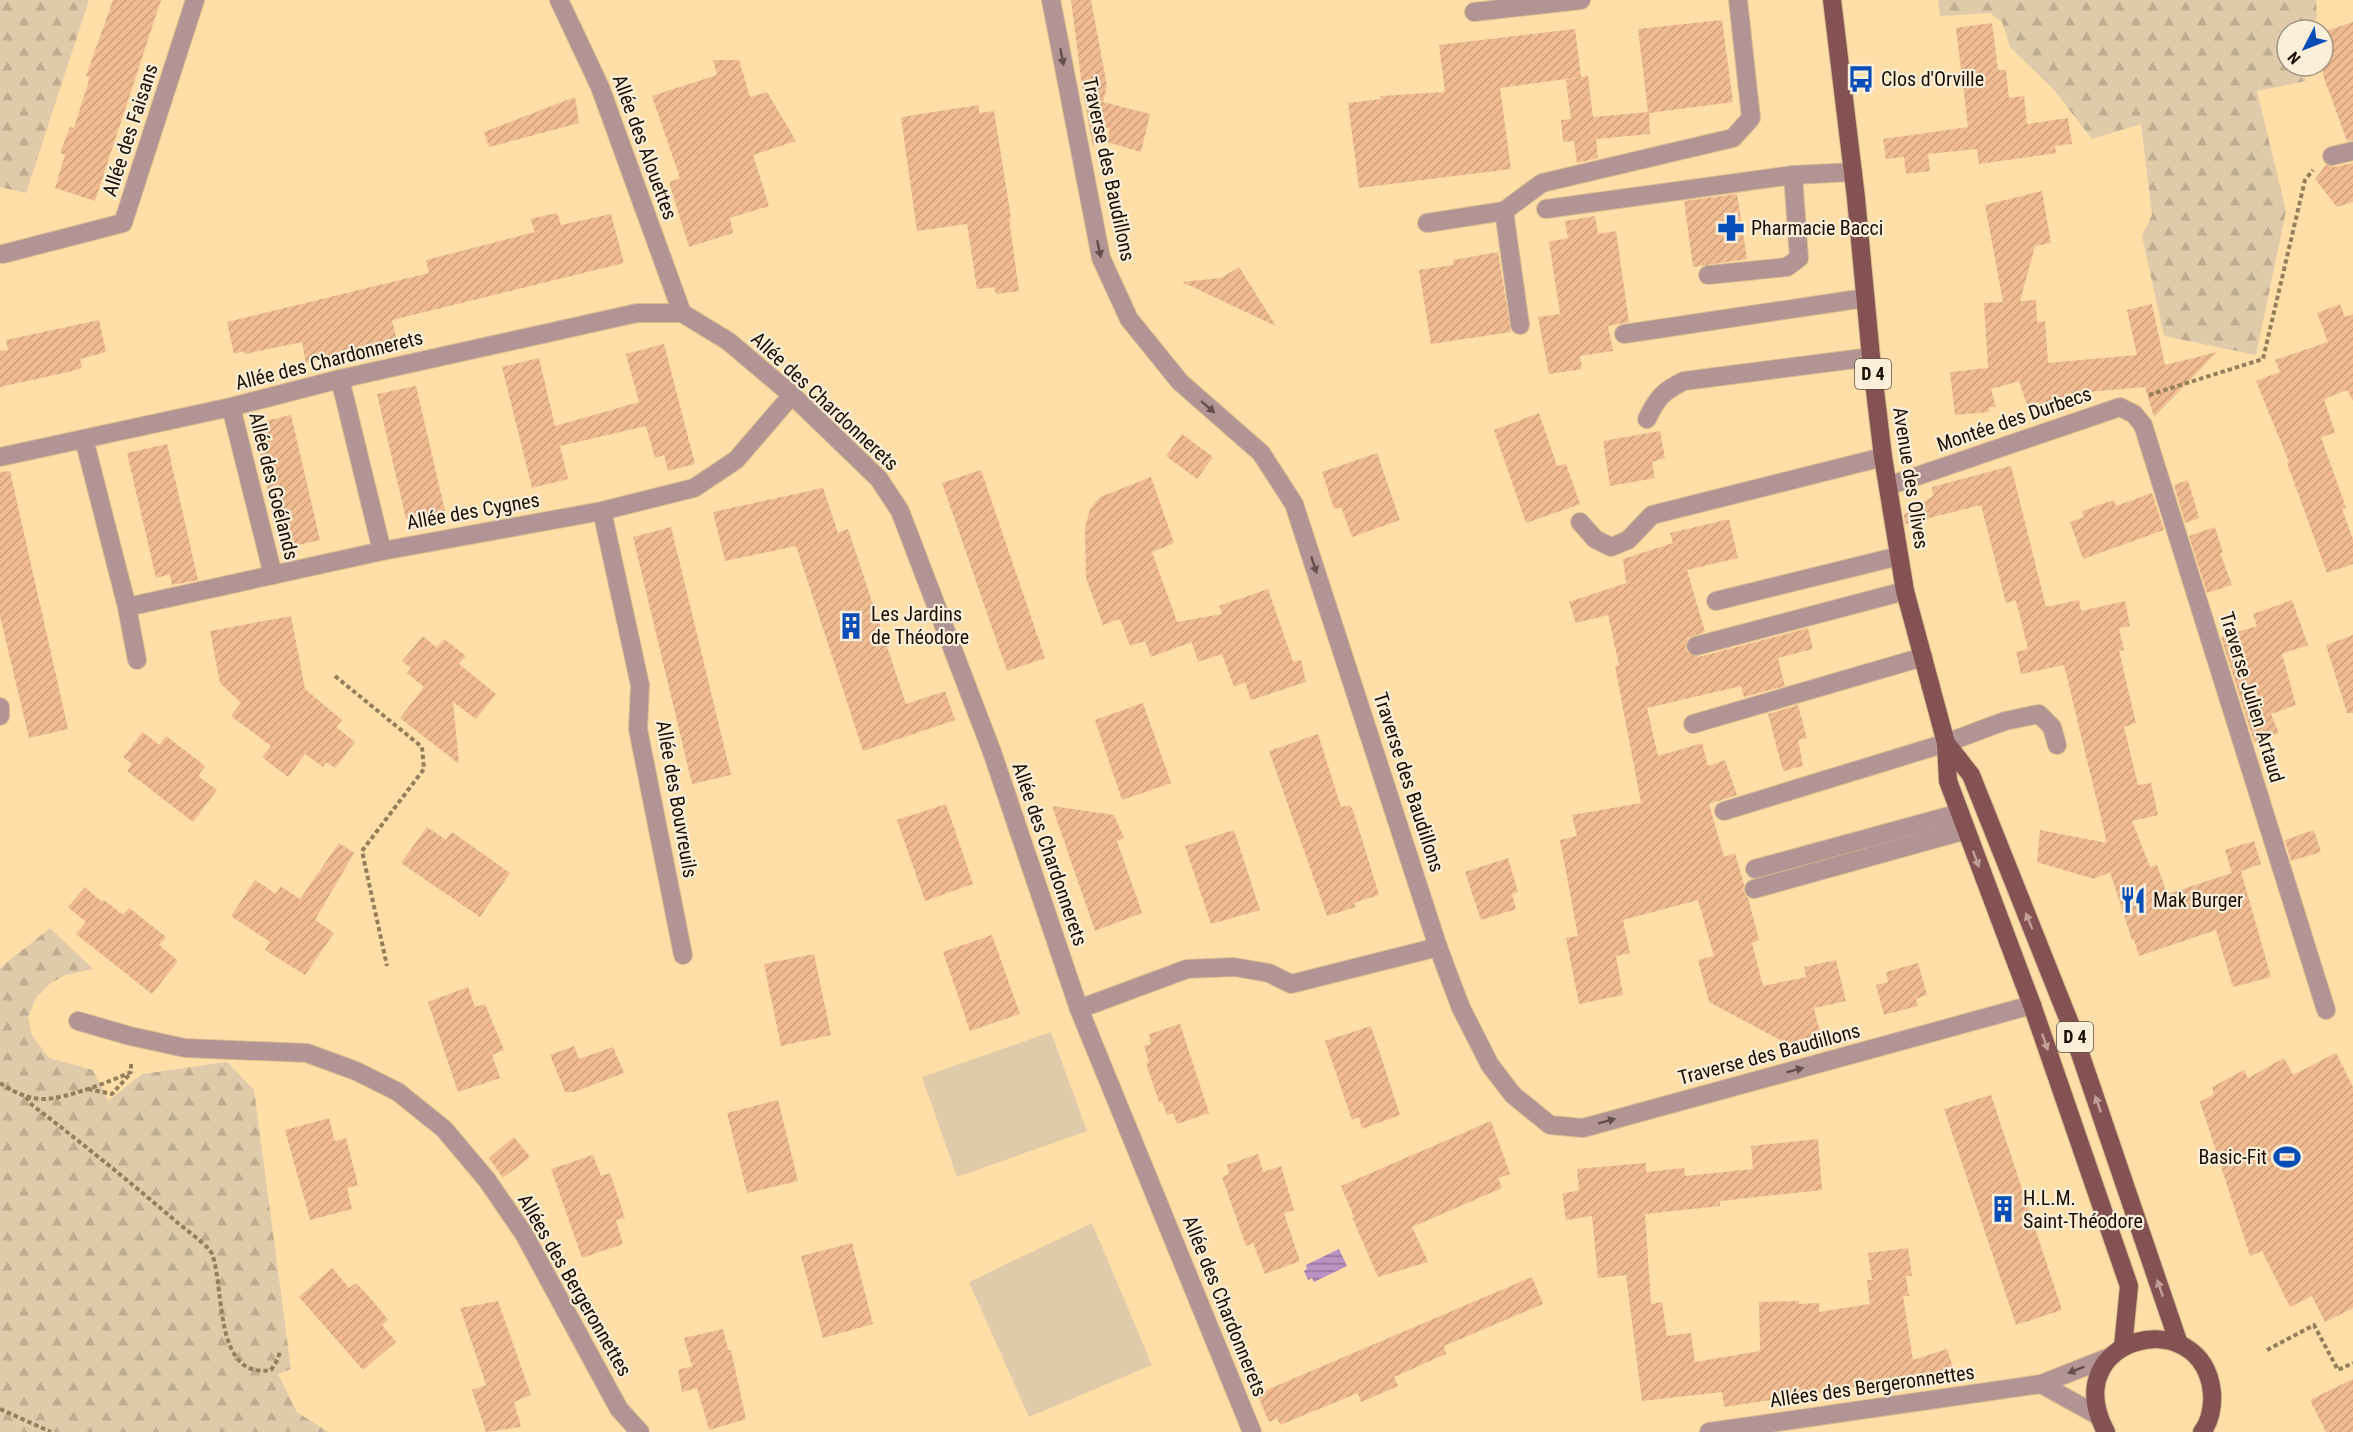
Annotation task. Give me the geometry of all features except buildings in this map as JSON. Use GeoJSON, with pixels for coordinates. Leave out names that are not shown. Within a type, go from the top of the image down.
{"type":"FeatureCollection","features":[{"type":"Feature","properties":{"kind":"main road","name":"Avenue des Olives"},"geometry":{"type":"LineString","coordinates":[[1832,0],[1883,457],[1905,591],[1946,742],[1948,781],[2032,1005],[2129,1286],[2117,1351]]}},
{"type":"Feature","properties":{"kind":"main road","name":"Avenue des Olives"},"geometry":{"type":"LineString","coordinates":[[1946,742],[1971,775],[2069,1022],[2179,1344]]}},
{"type":"Feature","properties":{"kind":"main road"},"geometry":{"type":"LineString","coordinates":[[2106,1432],[2097,1415],[2095,1394],[2100,1373],[2117,1351],[2141,1340],[2160,1339],[2179,1344],[2198,1359],[2211,1381],[2213,1405],[2204,1431]]}},
{"type":"Feature","properties":{"kind":"street","name":"Allée des Faisans"},"geometry":{"type":"LineString","coordinates":[[3,254],[123,223],[195,0]]}},
{"type":"Feature","properties":{"kind":"street","name":"Allée des Alouettes"},"geometry":{"type":"LineString","coordinates":[[559,0],[600,87],[682,313]]}},
{"type":"Feature","properties":{"kind":"street","name":"Traverse des Baudillons"},"geometry":{"type":"LineString","coordinates":[[1051,0],[1101,258],[1129,319],[1180,382],[1261,453],[1294,504],[1438,946],[1461,1008],[1490,1065],[1513,1095],[1550,1125],[1582,1128],[2032,1005]]}},
{"type":"Feature","properties":{"kind":"street"},"geometry":{"type":"LineString","coordinates":[[1474,12],[1581,0]]}},
{"type":"Feature","properties":{"kind":"street"},"geometry":{"type":"LineString","coordinates":[[1427,223],[1504,211],[1542,183],[1733,138],[1751,118],[1738,0]]}},
{"type":"Feature","properties":{"kind":"street"},"geometry":{"type":"LineString","coordinates":[[2332,156],[2353,151]]}},
{"type":"Feature","properties":{"kind":"street"},"geometry":{"type":"LineString","coordinates":[[1546,209],[1793,175],[1853,172]]}},
{"type":"Feature","properties":{"kind":"street"},"geometry":{"type":"LineString","coordinates":[[1708,275],[1787,267],[1799,258],[1793,175]]}},
{"type":"Feature","properties":{"kind":"street"},"geometry":{"type":"LineString","coordinates":[[1504,211],[1520,325]]}},
{"type":"Feature","properties":{"kind":"street"},"geometry":{"type":"LineString","coordinates":[[1624,334],[1865,298]]}},
{"type":"Feature","properties":{"kind":"street","name":"Allée des Chardonnerets"},"geometry":{"type":"LineString","coordinates":[[0,457],[231,407],[340,379],[637,313],[682,313],[728,341],[792,395],[879,479],[900,511],[992,752],[1079,1009],[1252,1432]]}},
{"type":"Feature","properties":{"kind":"street"},"geometry":{"type":"LineString","coordinates":[[1647,419],[1654,403],[1666,390],[1684,381],[1871,357]]}},
{"type":"Feature","properties":{"kind":"street"},"geometry":{"type":"LineString","coordinates":[[340,379],[382,551]]}},
{"type":"Feature","properties":{"kind":"street","name":"Allée des Cygnes"},"geometry":{"type":"LineString","coordinates":[[127,607],[382,551],[602,511],[694,488],[736,460],[792,395]]}},
{"type":"Feature","properties":{"kind":"street","name":"Allée des Goélands"},"geometry":{"type":"LineString","coordinates":[[231,407],[273,575]]}},
{"type":"Feature","properties":{"kind":"street","name":"Montée des Durbecs"},"geometry":{"type":"LineString","coordinates":[[1888,486],[2120,407]]}},
{"type":"Feature","properties":{"kind":"street","name":"Traverse Julien Artaud"},"geometry":{"type":"LineString","coordinates":[[2120,407],[2134,414],[2143,425],[2326,1010]]}},
{"type":"Feature","properties":{"kind":"street"},"geometry":{"type":"LineString","coordinates":[[84,439],[127,607],[137,660]]}},
{"type":"Feature","properties":{"kind":"street"},"geometry":{"type":"LineString","coordinates":[[1580,522],[1595,538],[1611,547],[1628,540],[1652,515],[1883,457]]}},
{"type":"Feature","properties":{"kind":"street","name":"Allée des Bouvreuils"},"geometry":{"type":"LineString","coordinates":[[602,511],[640,685],[638,729],[683,955]]}},
{"type":"Feature","properties":{"kind":"street"},"geometry":{"type":"LineString","coordinates":[[1716,601],[1899,556]]}},
{"type":"Feature","properties":{"kind":"street"},"geometry":{"type":"LineString","coordinates":[[1696,646],[1905,591]]}},
{"type":"Feature","properties":{"kind":"street"},"geometry":{"type":"LineString","coordinates":[[1693,724],[1923,657]]}},
{"type":"Feature","properties":{"kind":"street"},"geometry":{"type":"LineString","coordinates":[[0,707],[0,716]]}},
{"type":"Feature","properties":{"kind":"street"},"geometry":{"type":"LineString","coordinates":[[1724,811],[2006,721],[2039,714],[2052,727],[2057,745]]}},
{"type":"Feature","properties":{"kind":"street"},"geometry":{"type":"LineString","coordinates":[[1755,868],[1963,822]]}},
{"type":"Feature","properties":{"kind":"street"},"geometry":{"type":"LineString","coordinates":[[1754,889],[1963,822]]}},
{"type":"Feature","properties":{"kind":"street"},"geometry":{"type":"LineString","coordinates":[[1079,1009],[1188,969],[1233,967],[1269,973],[1291,984],[1438,946]]}},
{"type":"Feature","properties":{"kind":"street","name":"Allées des Bergeronnettes"},"geometry":{"type":"LineString","coordinates":[[78,1021],[130,1036],[185,1047],[307,1053],[356,1071],[398,1092],[444,1129],[487,1180],[524,1234],[619,1409],[640,1432]]}},
{"type":"Feature","properties":{"kind":"street","name":"Allées des Bergeronnettes"},"geometry":{"type":"LineString","coordinates":[[1709,1432],[2041,1384],[2117,1351]]}},
{"type":"Feature","properties":{"kind":"street"},"geometry":{"type":"LineString","coordinates":[[2041,1384],[2097,1415]]}},
{"type":"Feature","properties":{"kind":"path"},"geometry":{"type":"LineString","coordinates":[[2148,396],[2263,359],[2303,189]]}},
{"type":"Feature","properties":{"kind":"path"},"geometry":{"type":"LineString","coordinates":[[335,676],[422,747],[424,768],[362,851],[387,966]]}},
{"type":"Feature","properties":{"kind":"path"},"geometry":{"type":"LineString","coordinates":[[87,1088],[112,1094],[131,1072],[130,1036]]}},
{"type":"Feature","properties":{"kind":"path"},"geometry":{"type":"LineString","coordinates":[[0,1083],[27,1097],[46,1099],[107,1083],[131,1072]]}},
{"type":"Feature","properties":{"kind":"path"},"geometry":{"type":"LineString","coordinates":[[27,1097],[32,1105],[105,1161],[212,1252],[224,1325],[231,1351],[244,1365],[260,1372],[271,1371],[280,1351]]}},
{"type":"Feature","properties":{"kind":"path"},"geometry":{"type":"LineString","coordinates":[[2267,1350],[2314,1325],[2338,1370],[2353,1363]]}},
{"type":"Feature","properties":{"kind":"path"},"geometry":{"type":"LineString","coordinates":[[0,1410],[51,1432]]}},
{"type":"Feature","properties":{"kind":"green space"},"geometry":{"type":"Polygon","coordinates":[[[0,0],[89,0],[26,193],[0,187],[0,0]]]}},
{"type":"Feature","properties":{"kind":"green space"},"geometry":{"type":"Polygon","coordinates":[[[1938,0],[2316,0],[2317,18],[2275,18],[2275,78],[2305,78],[2306,81],[2257,91],[2286,211],[2256,355],[2164,336],[2142,236],[2152,215],[2141,124],[2092,139],[2054,90],[2010,47],[2002,22],[1990,13],[1940,16],[1938,0]]]}},
{"type":"Feature","properties":{"kind":"green space"},"geometry":{"type":"Polygon","coordinates":[[[50,928],[93,969],[66,975],[51,983],[37,996],[28,1017],[32,1035],[49,1058],[93,1070],[108,1101],[142,1074],[227,1062],[254,1090],[291,1369],[278,1374],[297,1412],[328,1432],[0,1432],[0,968],[50,928]]]}},
{"type":"Feature","properties":{"kind":"green space"},"geometry":{"type":"Polygon","coordinates":[[[1051,1032],[1087,1131],[957,1177],[922,1077],[1051,1032]]]}},
{"type":"Feature","properties":{"kind":"green space"},"geometry":{"type":"Polygon","coordinates":[[[1092,1223],[1152,1365],[1029,1417],[969,1282],[1092,1223]]]}},
{"type":"Feature","properties":{"kind":"shaded area"},"geometry":{"type":"Polygon","coordinates":[[[1339,1249],[1347,1266],[1314,1282],[1312,1278],[1308,1280],[1304,1271],[1307,1269],[1306,1265],[1339,1249]]]}},
{"type":"Feature","properties":{"kind":"place","name":"Clos d'Orville"},"geometry":{"type":"Point","coordinates":[1861,79]}},
{"type":"Feature","properties":{"kind":"place","name":"Pharmacie Bacci"},"geometry":{"type":"Point","coordinates":[1731,228]}},
{"type":"Feature","properties":{"kind":"place","name":"Les Jardins de Théodore"},"geometry":{"type":"Point","coordinates":[851,626]}},
{"type":"Feature","properties":{"kind":"place","name":"Mak Burger"},"geometry":{"type":"Point","coordinates":[2133,900]}},
{"type":"Feature","properties":{"kind":"place","name":"Basic-Fit"},"geometry":{"type":"Point","coordinates":[2287,1157]}},
{"type":"Feature","properties":{"kind":"place","name":"H.L.M. Saint-Théodore"},"geometry":{"type":"Point","coordinates":[2003,1209]}}]}
